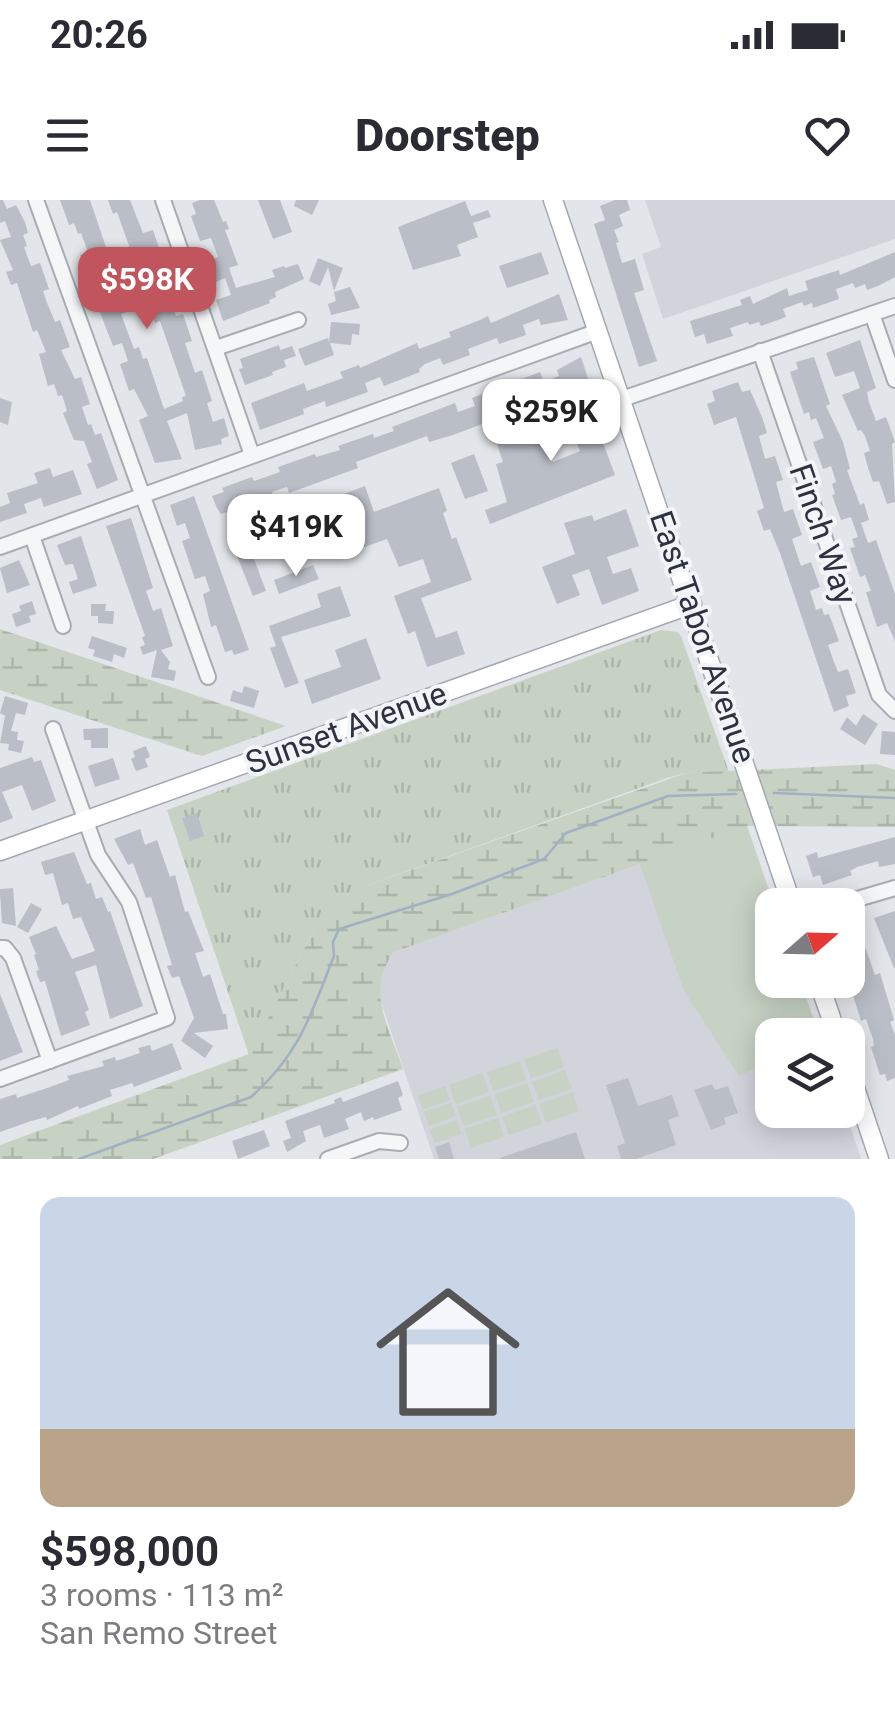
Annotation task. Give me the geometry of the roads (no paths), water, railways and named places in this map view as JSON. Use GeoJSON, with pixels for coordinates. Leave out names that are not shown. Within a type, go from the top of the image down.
{"type":"FeatureCollection","features":[{"type":"Feature","properties":{"kind":"main road","name":"East Tabor Avenue"},"geometry":{"type":"LineString","coordinates":[[553,200],[786,888]]}},
{"type":"Feature","properties":{"kind":"main road","name":"Sunset Avenue"},"geometry":{"type":"LineString","coordinates":[[0,851],[692,604]]}},
{"type":"Feature","properties":{"kind":"main road"},"geometry":{"type":"LineString","coordinates":[[865,1117],[879,1159]]}},
{"type":"Feature","properties":{"kind":"street"},"geometry":{"type":"LineString","coordinates":[[36,200],[208,677]]}},
{"type":"Feature","properties":{"kind":"street"},"geometry":{"type":"LineString","coordinates":[[163,200],[252,455]]}},
{"type":"Feature","properties":{"kind":"street"},"geometry":{"type":"LineString","coordinates":[[622,399],[895,306]]}},
{"type":"Feature","properties":{"kind":"street"},"geometry":{"type":"LineString","coordinates":[[872,314],[895,380]]}},
{"type":"Feature","properties":{"kind":"street"},"geometry":{"type":"LineString","coordinates":[[216,348],[298,320]]}},
{"type":"Feature","properties":{"kind":"street"},"geometry":{"type":"LineString","coordinates":[[0,547],[598,331]]}},
{"type":"Feature","properties":{"kind":"street","name":"Finch Way"},"geometry":{"type":"LineString","coordinates":[[760,352],[879,695],[895,711]]}},
{"type":"Feature","properties":{"kind":"street"},"geometry":{"type":"LineString","coordinates":[[32,536],[63,626]]}},
{"type":"Feature","properties":{"kind":"street"},"geometry":{"type":"LineString","coordinates":[[0,1079],[167,1018],[129,902],[98,855],[53,730]]}},
{"type":"Feature","properties":{"kind":"street"},"geometry":{"type":"LineString","coordinates":[[865,897],[895,888]]}},
{"type":"Feature","properties":{"kind":"street"},"geometry":{"type":"LineString","coordinates":[[0,948],[5,948],[13,958],[50,1061]]}},
{"type":"Feature","properties":{"kind":"street"},"geometry":{"type":"LineString","coordinates":[[328,1159],[379,1141],[400,1144]]}},
{"type":"Feature","properties":{"kind":"waterway"},"geometry":{"type":"LineString","coordinates":[[774,793],[895,798]]}},
{"type":"Feature","properties":{"kind":"waterway"},"geometry":{"type":"LineString","coordinates":[[79,1159],[251,1097],[281,1065],[302,1032],[334,956],[333,942],[339,929],[452,894],[544,859],[566,833],[668,796],[736,794]]}}]}
